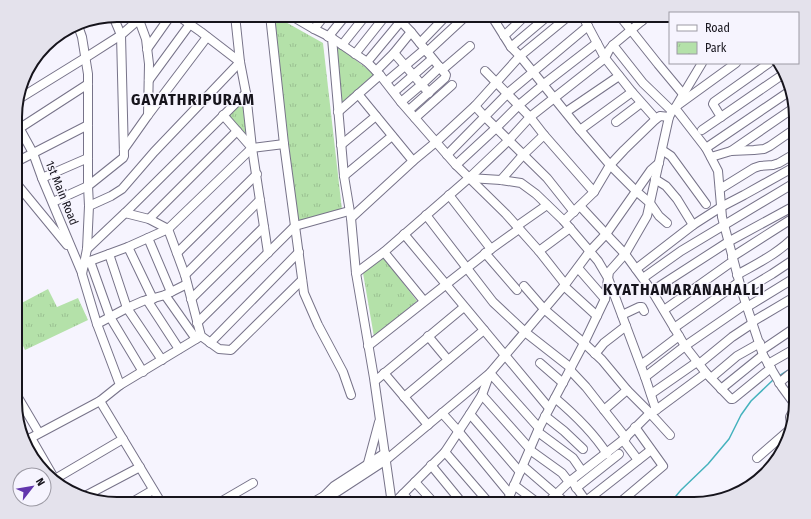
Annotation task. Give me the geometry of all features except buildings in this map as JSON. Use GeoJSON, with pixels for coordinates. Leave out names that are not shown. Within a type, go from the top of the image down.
{"type":"FeatureCollection","features":[{"type":"Feature","properties":{"kind":"street"},"geometry":{"type":"LineString","coordinates":[[53,202],[88,186],[123,158],[124,149],[120,35],[115,22]]}},
{"type":"Feature","properties":{"kind":"street"},"geometry":{"type":"LineString","coordinates":[[24,95],[86,58],[120,35],[136,22]]}},
{"type":"Feature","properties":{"kind":"street"},"geometry":{"type":"LineString","coordinates":[[143,22],[149,64],[148,115]]}},
{"type":"Feature","properties":{"kind":"street"},"geometry":{"type":"LineString","coordinates":[[147,49],[166,22]]}},
{"type":"Feature","properties":{"kind":"street"},"geometry":{"type":"LineString","coordinates":[[187,22],[240,62]]}},
{"type":"Feature","properties":{"kind":"street"},"geometry":{"type":"LineString","coordinates":[[236,22],[240,62],[246,92],[252,148],[268,253]]}},
{"type":"Feature","properties":{"kind":"street"},"geometry":{"type":"LineString","coordinates":[[271,22],[284,144],[304,293],[318,326],[343,372],[351,395]]}},
{"type":"Feature","properties":{"kind":"street"},"geometry":{"type":"LineString","coordinates":[[302,22],[342,45],[367,62],[386,82],[401,102],[456,165],[506,214],[539,251],[565,285],[597,316]]}},
{"type":"Feature","properties":{"kind":"street"},"geometry":{"type":"LineString","coordinates":[[314,29],[320,22]]}},
{"type":"Feature","properties":{"kind":"street"},"geometry":{"type":"LineString","coordinates":[[341,22],[330,38],[344,176],[356,273],[375,381],[391,497]]}},
{"type":"Feature","properties":{"kind":"street"},"geometry":{"type":"LineString","coordinates":[[342,45],[360,22]]}},
{"type":"Feature","properties":{"kind":"street"},"geometry":{"type":"LineString","coordinates":[[355,54],[380,22]]}},
{"type":"Feature","properties":{"kind":"street"},"geometry":{"type":"LineString","coordinates":[[367,62],[395,22]]}},
{"type":"Feature","properties":{"kind":"street"},"geometry":{"type":"LineString","coordinates":[[402,22],[446,77],[409,110]]}},
{"type":"Feature","properties":{"kind":"street"},"geometry":{"type":"LineString","coordinates":[[394,92],[413,75],[443,22]]}},
{"type":"Feature","properties":{"kind":"street"},"geometry":{"type":"LineString","coordinates":[[386,82],[426,51],[459,22]]}},
{"type":"Feature","properties":{"kind":"street"},"geometry":{"type":"LineString","coordinates":[[497,22],[511,47],[544,84],[580,130],[610,165],[667,223]]}},
{"type":"Feature","properties":{"kind":"street"},"geometry":{"type":"LineString","coordinates":[[504,36],[519,22]]}},
{"type":"Feature","properties":{"kind":"street"},"geometry":{"type":"LineString","coordinates":[[511,47],[541,22]]}},
{"type":"Feature","properties":{"kind":"street"},"geometry":{"type":"LineString","coordinates":[[197,322],[295,226],[350,215],[436,142],[475,106],[520,56],[561,22]]}},
{"type":"Feature","properties":{"kind":"street"},"geometry":{"type":"LineString","coordinates":[[586,22],[605,58],[641,103],[656,119]]}},
{"type":"Feature","properties":{"kind":"street"},"geometry":{"type":"LineString","coordinates":[[625,22],[683,94]]}},
{"type":"Feature","properties":{"kind":"street"},"geometry":{"type":"LineString","coordinates":[[356,273],[384,252],[469,178],[530,118],[605,58],[612,45],[642,22]]}},
{"type":"Feature","properties":{"kind":"street"},"geometry":{"type":"LineString","coordinates":[[149,80],[190,24]]}},
{"type":"Feature","properties":{"kind":"street"},"geometry":{"type":"LineString","coordinates":[[447,155],[508,93],[588,26]]}},
{"type":"Feature","properties":{"kind":"street"},"geometry":{"type":"LineString","coordinates":[[79,30],[88,74],[88,186],[90,206],[87,263],[110,318],[142,372]]}},
{"type":"Feature","properties":{"kind":"street"},"geometry":{"type":"LineString","coordinates":[[338,112],[378,73],[411,32]]}},
{"type":"Feature","properties":{"kind":"street"},"geometry":{"type":"LineString","coordinates":[[124,149],[207,37]]}},
{"type":"Feature","properties":{"kind":"street"},"geometry":{"type":"LineString","coordinates":[[456,165],[519,105],[597,43]]}},
{"type":"Feature","properties":{"kind":"street"},"geometry":{"type":"LineString","coordinates":[[612,45],[643,83],[706,148],[718,170],[723,225],[742,292],[769,366],[789,397]]}},
{"type":"Feature","properties":{"kind":"street"},"geometry":{"type":"LineString","coordinates":[[401,102],[470,46]]}},
{"type":"Feature","properties":{"kind":"street"},"geometry":{"type":"LineString","coordinates":[[394,53],[429,93]]}},
{"type":"Feature","properties":{"kind":"street"},"geometry":{"type":"LineString","coordinates":[[90,206],[122,189],[154,152],[240,62]]}},
{"type":"Feature","properties":{"kind":"street"},"geometry":{"type":"LineString","coordinates":[[509,497],[538,430],[584,343],[605,299],[609,272],[625,254],[647,216],[672,112],[701,64]]}},
{"type":"Feature","properties":{"kind":"street"},"geometry":{"type":"LineString","coordinates":[[564,222],[594,192],[610,165],[656,119],[672,112],[735,64]]}},
{"type":"Feature","properties":{"kind":"street"},"geometry":{"type":"LineString","coordinates":[[721,117],[713,104],[714,102],[767,64]]}},
{"type":"Feature","properties":{"kind":"street"},"geometry":{"type":"LineString","coordinates":[[485,71],[519,105],[594,192]]}},
{"type":"Feature","properties":{"kind":"street"},"geometry":{"type":"LineString","coordinates":[[566,112],[619,76]]}},
{"type":"Feature","properties":{"kind":"street"},"geometry":{"type":"LineString","coordinates":[[702,130],[780,76]]}},
{"type":"Feature","properties":{"kind":"street"},"geometry":{"type":"LineString","coordinates":[[22,123],[88,84]]}},
{"type":"Feature","properties":{"kind":"street"},"geometry":{"type":"LineString","coordinates":[[415,118],[452,85]]}},
{"type":"Feature","properties":{"kind":"street"},"geometry":{"type":"LineString","coordinates":[[87,249],[246,92]]}},
{"type":"Feature","properties":{"kind":"street"},"geometry":{"type":"LineString","coordinates":[[580,130],[632,92]]}},
{"type":"Feature","properties":{"kind":"street"},"geometry":{"type":"LineString","coordinates":[[358,94],[413,161]]}},
{"type":"Feature","properties":{"kind":"street"},"geometry":{"type":"LineString","coordinates":[[706,148],[786,94]]}},
{"type":"Feature","properties":{"kind":"street"},"geometry":{"type":"LineString","coordinates":[[616,122],[641,103]]}},
{"type":"Feature","properties":{"kind":"street"},"geometry":{"type":"LineString","coordinates":[[475,106],[577,209],[606,234],[625,254],[652,291],[685,346],[709,376],[732,399],[769,366],[789,353]]}},
{"type":"Feature","properties":{"kind":"street"},"geometry":{"type":"LineString","coordinates":[[731,151],[789,111]]}},
{"type":"Feature","properties":{"kind":"street"},"geometry":{"type":"LineString","coordinates":[[223,115],[252,148]]}},
{"type":"Feature","properties":{"kind":"street"},"geometry":{"type":"LineString","coordinates":[[341,145],[376,116]]}},
{"type":"Feature","properties":{"kind":"street"},"geometry":{"type":"LineString","coordinates":[[22,159],[88,125]]}},
{"type":"Feature","properties":{"kind":"street"},"geometry":{"type":"LineString","coordinates":[[149,219],[237,131]]}},
{"type":"Feature","properties":{"kind":"street","name":"1st Main Road"},"geometry":{"type":"LineString","coordinates":[[22,132],[33,153],[82,274],[97,324],[120,385]]}},
{"type":"Feature","properties":{"kind":"street"},"geometry":{"type":"LineString","coordinates":[[711,157],[731,151],[764,149],[789,133]]}},
{"type":"Feature","properties":{"kind":"street"},"geometry":{"type":"LineString","coordinates":[[501,180],[523,155],[544,135]]}},
{"type":"Feature","properties":{"kind":"street"},"geometry":{"type":"LineString","coordinates":[[344,176],[392,136]]}},
{"type":"Feature","properties":{"kind":"street"},"geometry":{"type":"LineString","coordinates":[[82,274],[87,263],[168,229],[252,148],[284,144]]}},
{"type":"Feature","properties":{"kind":"street"},"geometry":{"type":"LineString","coordinates":[[662,150],[671,156],[706,204]]}},
{"type":"Feature","properties":{"kind":"street"},"geometry":{"type":"LineString","coordinates":[[720,189],[754,168],[773,165],[789,157]]}},
{"type":"Feature","properties":{"kind":"street"},"geometry":{"type":"LineString","coordinates":[[42,178],[88,158]]}},
{"type":"Feature","properties":{"kind":"street"},"geometry":{"type":"LineString","coordinates":[[322,497],[337,492],[428,425],[490,372],[565,285],[606,234],[651,170],[659,163]]}},
{"type":"Feature","properties":{"kind":"street"},"geometry":{"type":"LineString","coordinates":[[636,269],[693,225],[721,207],[789,170]]}},
{"type":"Feature","properties":{"kind":"street"},"geometry":{"type":"LineString","coordinates":[[177,253],[257,174]]}},
{"type":"Feature","properties":{"kind":"street"},"geometry":{"type":"LineString","coordinates":[[469,178],[522,183],[536,194],[570,228],[598,261],[608,278],[641,365],[651,394],[653,411]]}},
{"type":"Feature","properties":{"kind":"street"},"geometry":{"type":"LineString","coordinates":[[655,179],[666,186],[677,199],[693,225]]}},
{"type":"Feature","properties":{"kind":"street"},"geometry":{"type":"LineString","coordinates":[[643,278],[723,225],[789,186]]}},
{"type":"Feature","properties":{"kind":"street"},"geometry":{"type":"LineString","coordinates":[[22,190],[73,252]]}},
{"type":"Feature","properties":{"kind":"street"},"geometry":{"type":"LineString","coordinates":[[449,195],[488,251],[520,288],[602,360],[627,390],[653,411],[670,435]]}},
{"type":"Feature","properties":{"kind":"street"},"geometry":{"type":"LineString","coordinates":[[185,275],[260,200]]}},
{"type":"Feature","properties":{"kind":"street"},"geometry":{"type":"LineString","coordinates":[[368,346],[547,205]]}},
{"type":"Feature","properties":{"kind":"street"},"geometry":{"type":"LineString","coordinates":[[652,291],[728,242],[789,209]]}},
{"type":"Feature","properties":{"kind":"street"},"geometry":{"type":"LineString","coordinates":[[125,213],[149,219],[168,229],[185,275],[197,322],[199,337]]}},
{"type":"Feature","properties":{"kind":"street"},"geometry":{"type":"LineString","coordinates":[[426,215],[466,269],[493,302],[525,332],[570,369],[586,387],[625,439],[638,460]]}},
{"type":"Feature","properties":{"kind":"street"},"geometry":{"type":"LineString","coordinates":[[664,310],[789,221]]}},
{"type":"Feature","properties":{"kind":"street"},"geometry":{"type":"LineString","coordinates":[[191,299],[264,227]]}},
{"type":"Feature","properties":{"kind":"street"},"geometry":{"type":"LineString","coordinates":[[539,251],[570,228]]}},
{"type":"Feature","properties":{"kind":"street"},"geometry":{"type":"LineString","coordinates":[[404,234],[549,408]]}},
{"type":"Feature","properties":{"kind":"street"},"geometry":{"type":"LineString","coordinates":[[148,238],[168,293],[199,337],[210,342],[219,349],[232,350],[302,280]]}},
{"type":"Feature","properties":{"kind":"street"},"geometry":{"type":"LineString","coordinates":[[674,328],[738,278],[777,252],[789,242]]}},
{"type":"Feature","properties":{"kind":"street"},"geometry":{"type":"LineString","coordinates":[[128,247],[150,299],[179,349]]}},
{"type":"Feature","properties":{"kind":"street"},"geometry":{"type":"LineString","coordinates":[[210,342],[299,252]]}},
{"type":"Feature","properties":{"kind":"street"},"geometry":{"type":"LineString","coordinates":[[384,252],[424,301]]}},
{"type":"Feature","properties":{"kind":"street"},"geometry":{"type":"LineString","coordinates":[[108,254],[127,308],[162,360]]}},
{"type":"Feature","properties":{"kind":"street"},"geometry":{"type":"LineString","coordinates":[[742,292],[789,263]]}},
{"type":"Feature","properties":{"kind":"street"},"geometry":{"type":"LineString","coordinates":[[578,268],[605,299]]}},
{"type":"Feature","properties":{"kind":"street"},"geometry":{"type":"LineString","coordinates":[[645,377],[685,346],[789,281]]}},
{"type":"Feature","properties":{"kind":"street"},"geometry":{"type":"LineString","coordinates":[[97,324],[127,308],[168,293],[187,284]]}},
{"type":"Feature","properties":{"kind":"street"},"geometry":{"type":"LineString","coordinates":[[651,394],[698,363],[732,337],[789,300]]}},
{"type":"Feature","properties":{"kind":"street"},"geometry":{"type":"LineString","coordinates":[[375,381],[464,306]]}},
{"type":"Feature","properties":{"kind":"street"},"geometry":{"type":"LineString","coordinates":[[622,315],[639,307],[642,307],[644,311]]}},
{"type":"Feature","properties":{"kind":"street"},"geometry":{"type":"LineString","coordinates":[[595,354],[604,343],[626,326]]}},
{"type":"Feature","properties":{"kind":"street"},"geometry":{"type":"LineString","coordinates":[[404,397],[484,330]]}},
{"type":"Feature","properties":{"kind":"street"},"geometry":{"type":"LineString","coordinates":[[721,389],[741,372],[762,349],[789,331]]}},
{"type":"Feature","properties":{"kind":"street"},"geometry":{"type":"LineString","coordinates":[[428,336],[448,360]]}},
{"type":"Feature","properties":{"kind":"street"},"geometry":{"type":"LineString","coordinates":[[641,365],[679,336]]}},
{"type":"Feature","properties":{"kind":"street"},"geometry":{"type":"LineString","coordinates":[[29,438],[100,401],[120,385],[199,337]]}},
{"type":"Feature","properties":{"kind":"street"},"geometry":{"type":"LineString","coordinates":[[553,497],[582,471],[607,454],[625,439],[635,427],[653,411],[709,376],[737,356],[762,349]]}},
{"type":"Feature","properties":{"kind":"street"},"geometry":{"type":"LineString","coordinates":[[540,363],[562,383]]}},
{"type":"Feature","properties":{"kind":"street"},"geometry":{"type":"LineString","coordinates":[[400,497],[445,452],[482,395],[490,372]]}},
{"type":"Feature","properties":{"kind":"street"},"geometry":{"type":"LineString","coordinates":[[490,372],[538,430],[573,458],[582,471]]}},
{"type":"Feature","properties":{"kind":"street"},"geometry":{"type":"LineString","coordinates":[[384,373],[428,425]]}},
{"type":"Feature","properties":{"kind":"street"},"geometry":{"type":"LineString","coordinates":[[779,383],[789,375]]}},
{"type":"Feature","properties":{"kind":"street"},"geometry":{"type":"LineString","coordinates":[[604,410],[627,390]]}},
{"type":"Feature","properties":{"kind":"street"},"geometry":{"type":"LineString","coordinates":[[482,395],[530,449],[562,473],[583,497]]}},
{"type":"Feature","properties":{"kind":"street"},"geometry":{"type":"LineString","coordinates":[[555,398],[593,435],[607,454]]}},
{"type":"Feature","properties":{"kind":"street"},"geometry":{"type":"LineString","coordinates":[[100,401],[158,497]]}},
{"type":"Feature","properties":{"kind":"street"},"geometry":{"type":"LineString","coordinates":[[22,405],[39,433]]}},
{"type":"Feature","properties":{"kind":"street"},"geometry":{"type":"LineString","coordinates":[[442,413],[510,494]]}},
{"type":"Feature","properties":{"kind":"street"},"geometry":{"type":"LineString","coordinates":[[470,414],[522,469],[559,497]]}},
{"type":"Feature","properties":{"kind":"street"},"geometry":{"type":"LineString","coordinates":[[545,416],[583,449]]}},
{"type":"Feature","properties":{"kind":"street"},"geometry":{"type":"LineString","coordinates":[[369,467],[380,417]]}},
{"type":"Feature","properties":{"kind":"street"},"geometry":{"type":"LineString","coordinates":[[626,497],[663,466],[635,427]]}},
{"type":"Feature","properties":{"kind":"street"},"geometry":{"type":"LineString","coordinates":[[758,458],[783,434]]}},
{"type":"Feature","properties":{"kind":"street"},"geometry":{"type":"LineString","coordinates":[[60,478],[123,439]]}},
{"type":"Feature","properties":{"kind":"street"},"geometry":{"type":"LineString","coordinates":[[34,448],[42,460]]}},
{"type":"Feature","properties":{"kind":"street"},"geometry":{"type":"LineString","coordinates":[[591,497],[651,450]]}},
{"type":"Feature","properties":{"kind":"street"},"geometry":{"type":"LineString","coordinates":[[445,452],[484,497]]}},
{"type":"Feature","properties":{"kind":"street"},"geometry":{"type":"LineString","coordinates":[[576,488],[619,454]]}},
{"type":"Feature","properties":{"kind":"street"},"geometry":{"type":"LineString","coordinates":[[431,465],[457,497]]}},
{"type":"Feature","properties":{"kind":"street"},"geometry":{"type":"LineString","coordinates":[[91,493],[140,467]]}},
{"type":"Feature","properties":{"kind":"street"},"geometry":{"type":"LineString","coordinates":[[369,467],[388,476]]}},
{"type":"Feature","properties":{"kind":"street"},"geometry":{"type":"LineString","coordinates":[[415,482],[429,497]]}},
{"type":"Feature","properties":{"kind":"street"},"geometry":{"type":"LineString","coordinates":[[229,497],[253,483]]}},
{"type":"Feature","properties":{"kind":"street"},"geometry":{"type":"LineString","coordinates":[[514,485],[530,497]]}},
{"type":"Feature","properties":{"kind":"street"},"geometry":{"type":"LineString","coordinates":[[141,497],[153,490]]}},
{"type":"Feature","properties":{"kind":"street"},"geometry":{"type":"LineString","coordinates":[[403,494],[406,497]]}},
{"type":"Feature","properties":{"kind":"green space"},"geometry":{"type":"Polygon","coordinates":[[[274,22],[286,22],[323,43],[342,210],[298,221],[274,22]]]}},
{"type":"Feature","properties":{"kind":"green space"},"geometry":{"type":"Polygon","coordinates":[[[336,45],[374,74],[341,105],[336,45]]]}},
{"type":"Feature","properties":{"kind":"green space"},"geometry":{"type":"Polygon","coordinates":[[[244,101],[250,144],[227,117],[244,101]]]}},
{"type":"Feature","properties":{"kind":"green space"},"geometry":{"type":"Polygon","coordinates":[[[383,257],[417,301],[374,337],[363,273],[383,257]]]}},
{"type":"Feature","properties":{"kind":"green space"},"geometry":{"type":"Polygon","coordinates":[[[48,289],[57,307],[78,298],[88,320],[25,350],[22,344],[22,303],[48,289]]]}},
{"type":"Feature","properties":{"kind":"waterway"},"geometry":{"type":"LineString","coordinates":[[779,376],[787,371]]}},
{"type":"Feature","properties":{"kind":"waterway"},"geometry":{"type":"LineString","coordinates":[[675,497],[708,464],[729,439],[741,415],[751,401],[773,380]]}},
{"type":"Feature","properties":{"kind":"district","name":"GAYATHRIPURAM"},"geometry":{"type":"Point","coordinates":[193,99]}},
{"type":"Feature","properties":{"kind":"district","name":"KYATHAMARANAHALLI"},"geometry":{"type":"Point","coordinates":[684,289]}}]}
